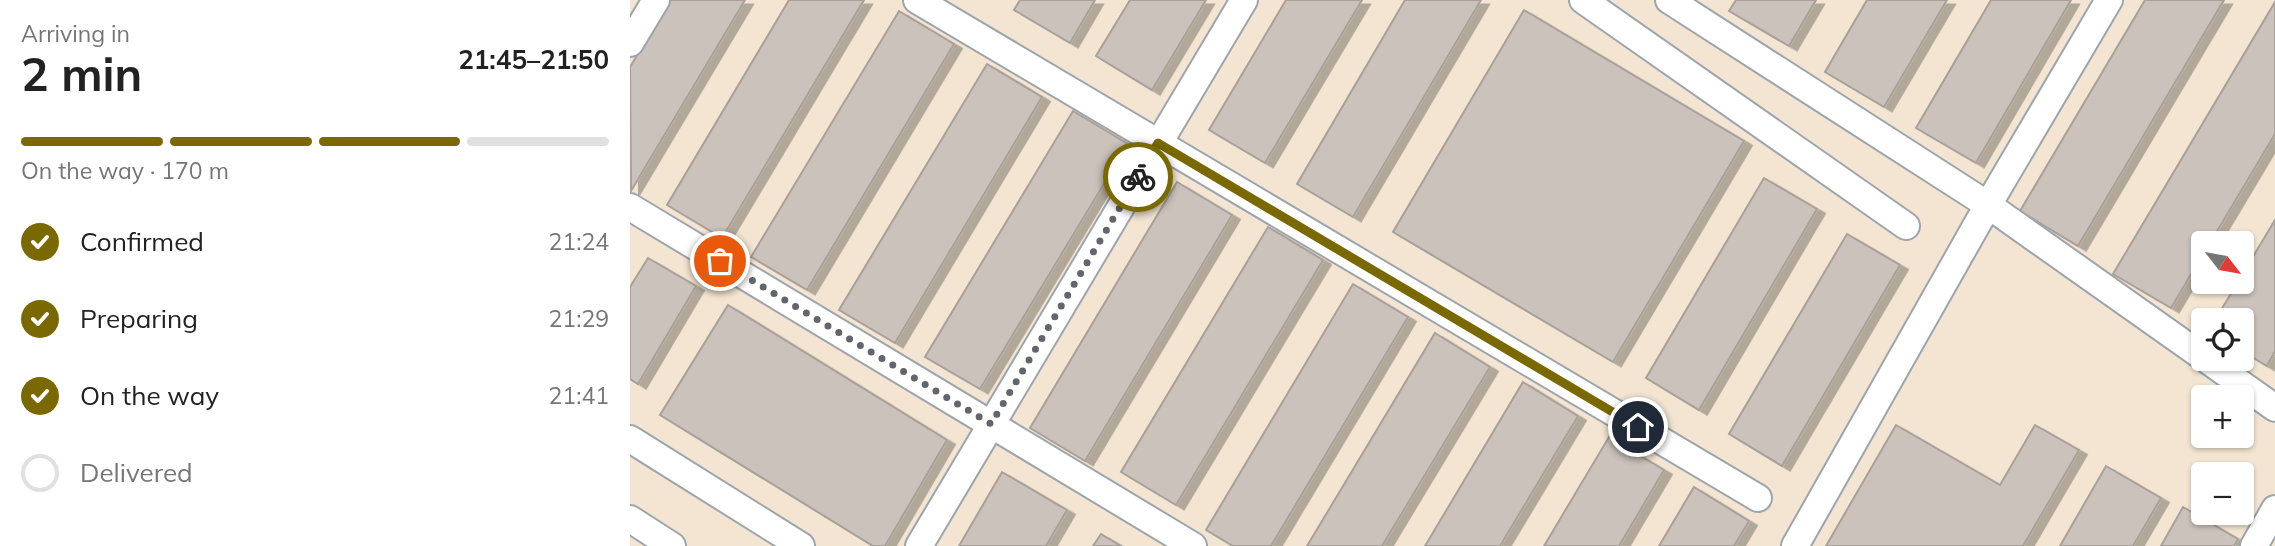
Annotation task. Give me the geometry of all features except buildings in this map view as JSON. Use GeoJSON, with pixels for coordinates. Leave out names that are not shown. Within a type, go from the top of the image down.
{"type":"FeatureCollection","features":[{"type":"Feature","properties":{"kind":"street"},"geometry":{"type":"LineString","coordinates":[[630,43],[656,0]]}},
{"type":"Feature","properties":{"kind":"street"},"geometry":{"type":"LineString","coordinates":[[916,0],[1758,498]]}},
{"type":"Feature","properties":{"kind":"street"},"geometry":{"type":"LineString","coordinates":[[919,546],[1244,0]]}},
{"type":"Feature","properties":{"kind":"street"},"geometry":{"type":"LineString","coordinates":[[1583,0],[1906,226]]}},
{"type":"Feature","properties":{"kind":"street"},"geometry":{"type":"LineString","coordinates":[[1669,0],[1988,205],[2191,349]]}},
{"type":"Feature","properties":{"kind":"street"},"geometry":{"type":"LineString","coordinates":[[1795,546],[1988,205],[2109,0]]}},
{"type":"Feature","properties":{"kind":"street"},"geometry":{"type":"LineString","coordinates":[[630,207],[1193,546]]}},
{"type":"Feature","properties":{"kind":"street"},"geometry":{"type":"LineString","coordinates":[[2222,371],[2275,408]]}},
{"type":"Feature","properties":{"kind":"street"},"geometry":{"type":"LineString","coordinates":[[630,439],[801,546]]}},
{"type":"Feature","properties":{"kind":"street"},"geometry":{"type":"LineString","coordinates":[[2254,546],[2275,509]]}},
{"type":"Feature","properties":{"kind":"street"},"geometry":{"type":"LineString","coordinates":[[630,519],[672,546]]}},
{"type":"Feature","properties":{"kind":"shaded area"},"geometry":{"type":"Polygon","coordinates":[[[630,0],[2275,0],[2275,546],[630,546],[630,0]]]}},
{"type":"Feature","properties":{"kind":"way so far"},"geometry":{"type":"LineString","coordinates":[[720,261],[991,424],[1138,177]]}},
{"type":"Feature","properties":{"kind":"route"},"geometry":{"type":"LineString","coordinates":[[1138,177],[1158,143],[1638,427]]}}]}
